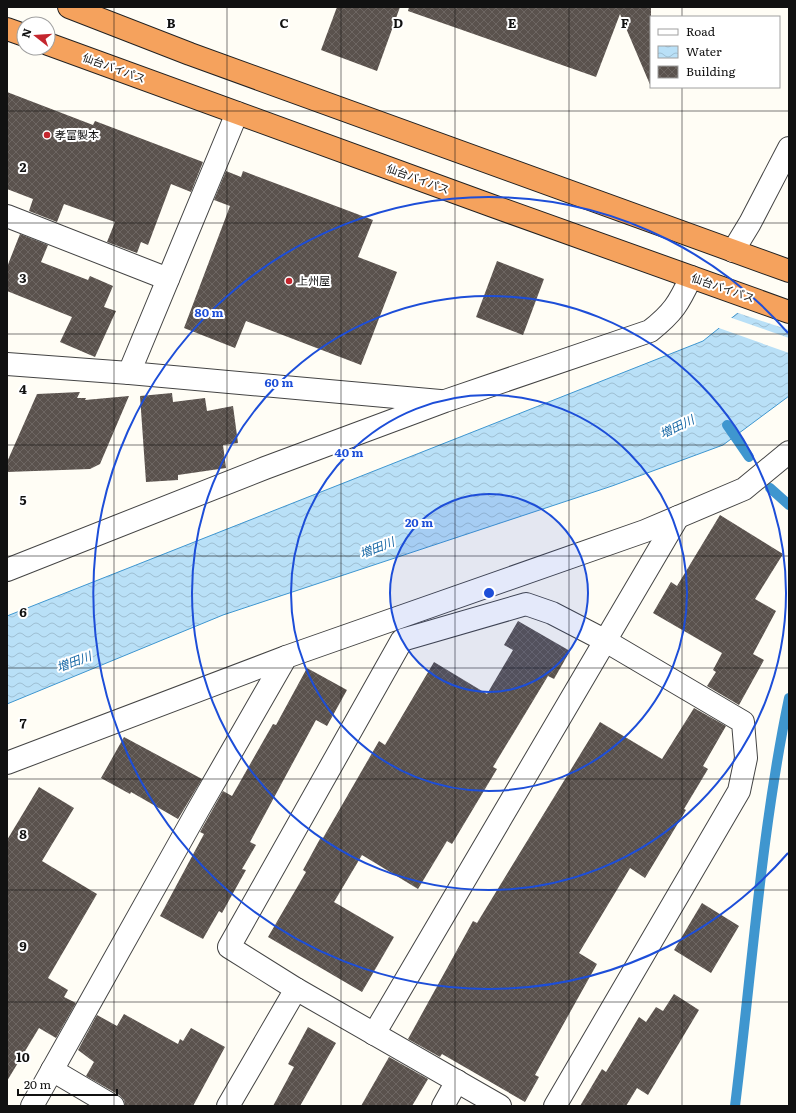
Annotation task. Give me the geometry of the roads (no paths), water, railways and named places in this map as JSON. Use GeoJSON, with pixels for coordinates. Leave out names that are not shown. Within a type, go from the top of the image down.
{"type":"FeatureCollection","features":[{"type":"Feature","properties":{"kind":"highway"},"geometry":{"type":"LineString","coordinates":[[69,7],[190,54],[789,271]]}},
{"type":"Feature","properties":{"kind":"highway","name":"仙台バイパス"},"geometry":{"type":"LineString","coordinates":[[56,47],[789,312]]}},
{"type":"Feature","properties":{"kind":"street"},"geometry":{"type":"LineString","coordinates":[[129,373],[237,113]]}},
{"type":"Feature","properties":{"kind":"street"},"geometry":{"type":"LineString","coordinates":[[741,254],[750,223],[789,148]]}},
{"type":"Feature","properties":{"kind":"street"},"geometry":{"type":"LineString","coordinates":[[7,216],[168,279]]}},
{"type":"Feature","properties":{"kind":"street"},"geometry":{"type":"LineString","coordinates":[[7,570],[265,468],[445,401],[650,331],[668,317],[680,302],[691,277]]}},
{"type":"Feature","properties":{"kind":"street"},"geometry":{"type":"LineString","coordinates":[[7,364],[129,373],[445,401]]}},
{"type":"Feature","properties":{"kind":"street"},"geometry":{"type":"LineString","coordinates":[[7,763],[286,657],[645,531],[678,518],[744,489],[789,452]]}},
{"type":"Feature","properties":{"kind":"street"},"geometry":{"type":"LineString","coordinates":[[374,1034],[604,640],[678,518]]}},
{"type":"Feature","properties":{"kind":"street"},"geometry":{"type":"LineString","coordinates":[[500,1106],[296,989],[229,947],[402,640],[526,604],[552,613],[604,640],[743,722],[746,758],[739,791],[555,1106]]}},
{"type":"Feature","properties":{"kind":"street"},"geometry":{"type":"LineString","coordinates":[[32,1106],[286,657]]}},
{"type":"Feature","properties":{"kind":"street"},"geometry":{"type":"LineString","coordinates":[[228,1106],[296,989]]}},
{"type":"Feature","properties":{"kind":"street"},"geometry":{"type":"LineString","coordinates":[[52,1070],[112,1106]]}},
{"type":"Feature","properties":{"kind":"street"},"geometry":{"type":"LineString","coordinates":[[443,1106],[457,1082]]}},
{"type":"Feature","properties":{"kind":"water","name":"増田川"},"geometry":{"type":"Polygon","coordinates":[[[789,272],[789,396],[723,445],[612,486],[223,615],[7,704],[7,616],[703,341],[789,272]]]}},
{"type":"Feature","properties":{"kind":"waterway"},"geometry":{"type":"LineString","coordinates":[[727,425],[749,457]]}},
{"type":"Feature","properties":{"kind":"waterway"},"geometry":{"type":"LineString","coordinates":[[770,488],[789,505]]}},
{"type":"Feature","properties":{"kind":"waterway"},"geometry":{"type":"LineString","coordinates":[[735,1106],[764,850],[779,748],[789,698]]}},
{"type":"Feature","properties":{"kind":"place","name":"孝富製本"},"geometry":{"type":"Point","coordinates":[47,135]}},
{"type":"Feature","properties":{"kind":"place","name":"上州屋"},"geometry":{"type":"Point","coordinates":[289,281]}}]}
